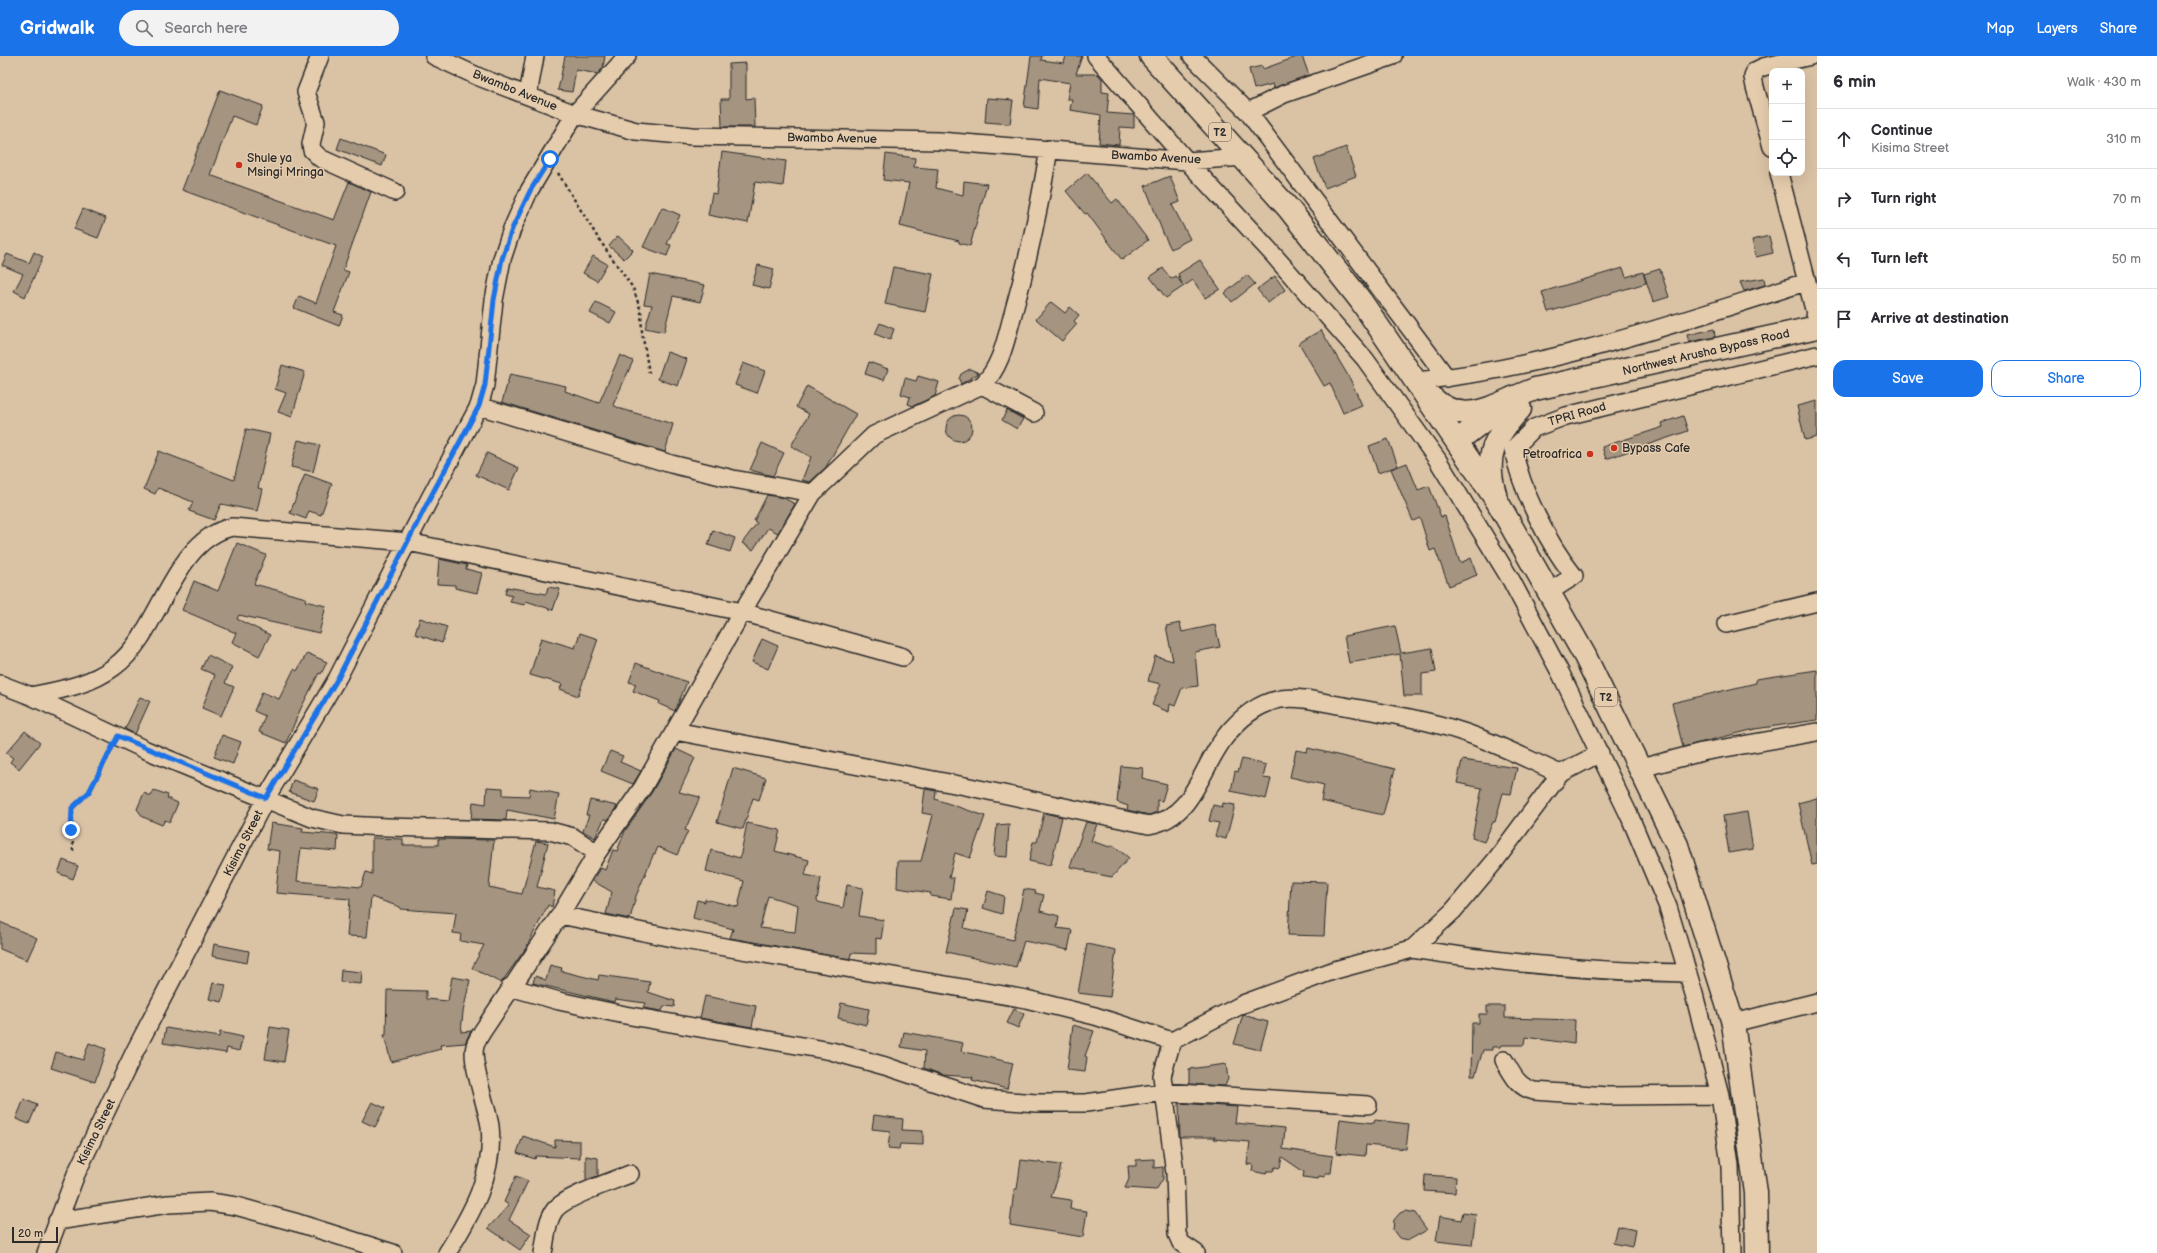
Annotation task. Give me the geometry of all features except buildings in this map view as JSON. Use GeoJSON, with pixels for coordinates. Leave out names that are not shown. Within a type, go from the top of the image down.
{"type":"FeatureCollection","features":[{"type":"Feature","properties":{"kind":"main road","name":"T2"},"geometry":{"type":"LineString","coordinates":[[1151,56],[1290,209],[1361,301],[1497,500],[1586,656],[1677,845],[1733,1023],[1756,1192],[1757,1253]]}},
{"type":"Feature","properties":{"kind":"main road","name":"Northwest Arusha Bypass Road"},"geometry":{"type":"LineString","coordinates":[[1516,403],[1596,377],[1817,328]]}},
{"type":"Feature","properties":{"kind":"main road"},"geometry":{"type":"LineString","coordinates":[[1419,384],[1439,404],[1452,412],[1465,414],[1516,403]]}},
{"type":"Feature","properties":{"kind":"main road"},"geometry":{"type":"LineString","coordinates":[[1460,447],[1516,403]]}},
{"type":"Feature","properties":{"kind":"main road"},"geometry":{"type":"LineString","coordinates":[[1497,500],[1491,476],[1492,451],[1495,439],[1516,403]]}},
{"type":"Feature","properties":{"kind":"street"},"geometry":{"type":"LineString","coordinates":[[320,56],[306,92],[316,122],[311,144],[312,150],[320,158],[395,192]]}},
{"type":"Feature","properties":{"kind":"street","name":"Bwambo Avenue"},"geometry":{"type":"LineString","coordinates":[[434,56],[479,77],[575,114],[636,131],[692,136],[931,140],[1187,162],[1244,157]]}},
{"type":"Feature","properties":{"kind":"street"},"geometry":{"type":"LineString","coordinates":[[528,95],[535,56]]}},
{"type":"Feature","properties":{"kind":"street","name":"Kisima Street"},"geometry":{"type":"LineString","coordinates":[[46,1253],[76,1174],[135,1051],[266,798],[338,678],[479,406],[485,385],[494,300],[502,259],[512,229],[530,191],[575,114],[627,56]]}},
{"type":"Feature","properties":{"kind":"street"},"geometry":{"type":"LineString","coordinates":[[1096,56],[1187,162],[1270,250],[1365,359],[1437,459],[1511,580],[1600,753],[1630,817],[1668,907],[1688,973],[1720,1095],[1730,1165],[1732,1253]]}},
{"type":"Feature","properties":{"kind":"street"},"geometry":{"type":"LineString","coordinates":[[1192,56],[1248,112],[1447,378]]}},
{"type":"Feature","properties":{"kind":"street"},"geometry":{"type":"LineString","coordinates":[[1248,112],[1284,94],[1393,56]]}},
{"type":"Feature","properties":{"kind":"street"},"geometry":{"type":"LineString","coordinates":[[1770,140],[1755,87],[1753,77],[1755,71],[1763,67],[1811,56]]}},
{"type":"Feature","properties":{"kind":"street"},"geometry":{"type":"LineString","coordinates":[[447,1253],[476,1202],[484,1181],[490,1150],[490,1127],[474,1059],[475,1046],[510,987],[560,915],[597,853],[643,787],[742,612],[812,493],[874,435],[982,385],[988,379],[996,366],[1005,341],[1040,208],[1048,149]]}},
{"type":"Feature","properties":{"kind":"street"},"geometry":{"type":"LineString","coordinates":[[1781,176],[1806,282],[1817,321]]}},
{"type":"Feature","properties":{"kind":"street"},"geometry":{"type":"LineString","coordinates":[[1419,384],[1502,369],[1560,355],[1670,325],[1806,282]]}},
{"type":"Feature","properties":{"kind":"street","name":"TPRI Road"},"geometry":{"type":"LineString","coordinates":[[1549,592],[1574,576],[1561,560],[1518,473],[1513,449],[1534,428],[1566,416],[1817,355]]}},
{"type":"Feature","properties":{"kind":"street"},"geometry":{"type":"LineString","coordinates":[[982,385],[1034,413]]}},
{"type":"Feature","properties":{"kind":"street"},"geometry":{"type":"LineString","coordinates":[[479,406],[671,464],[733,478],[812,493]]}},
{"type":"Feature","properties":{"kind":"street"},"geometry":{"type":"LineString","coordinates":[[31,696],[64,689],[92,680],[114,668],[133,648],[190,555],[209,537],[220,530],[232,527],[247,527],[408,542],[742,612],[904,657]]}},
{"type":"Feature","properties":{"kind":"street"},"geometry":{"type":"LineString","coordinates":[[1726,624],[1817,602]]}},
{"type":"Feature","properties":{"kind":"street"},"geometry":{"type":"LineString","coordinates":[[0,684],[31,696],[118,736],[312,818],[343,824],[550,831],[573,837],[597,853]]}},
{"type":"Feature","properties":{"kind":"street"},"geometry":{"type":"LineString","coordinates":[[675,731],[965,786],[1149,825],[1163,822],[1176,815],[1192,794],[1205,769],[1225,737],[1246,714],[1260,706],[1281,699],[1302,699],[1422,720],[1462,732],[1514,752],[1560,774]]}},
{"type":"Feature","properties":{"kind":"street"},"geometry":{"type":"LineString","coordinates":[[1641,768],[1702,752],[1817,732]]}},
{"type":"Feature","properties":{"kind":"street"},"geometry":{"type":"LineString","coordinates":[[1412,950],[1453,911],[1490,867],[1560,774],[1600,753]]}},
{"type":"Feature","properties":{"kind":"street"},"geometry":{"type":"LineString","coordinates":[[560,915],[678,939],[1026,999],[1095,1016],[1172,1041],[1243,1004],[1335,970],[1412,950],[1496,962],[1630,973],[1688,973]]}},
{"type":"Feature","properties":{"kind":"street"},"geometry":{"type":"LineString","coordinates":[[510,987],[559,1001],[624,1015],[831,1051],[885,1066],[984,1099],[1036,1103],[1086,1103],[1163,1092],[1368,1105]]}},
{"type":"Feature","properties":{"kind":"street"},"geometry":{"type":"LineString","coordinates":[[1733,1023],[1817,1002]]}},
{"type":"Feature","properties":{"kind":"street"},"geometry":{"type":"LineString","coordinates":[[1172,1041],[1162,1076],[1175,1174],[1177,1234],[1181,1242],[1196,1253]]}},
{"type":"Feature","properties":{"kind":"street"},"geometry":{"type":"LineString","coordinates":[[1504,1060],[1518,1083],[1526,1089],[1534,1091],[1608,1096],[1720,1095]]}},
{"type":"Feature","properties":{"kind":"street"},"geometry":{"type":"LineString","coordinates":[[543,1253],[548,1223],[554,1210],[566,1201],[630,1174]]}},
{"type":"Feature","properties":{"kind":"street"},"geometry":{"type":"LineString","coordinates":[[57,1221],[168,1204],[210,1202],[236,1206],[298,1222],[393,1253]]}},
{"type":"Feature","properties":{"kind":"path"},"geometry":{"type":"LineString","coordinates":[[550,159],[598,238],[633,288],[641,311],[642,332],[649,373]]}},
{"type":"Feature","properties":{"kind":"path"},"geometry":{"type":"LineString","coordinates":[[73,851],[72,808],[89,792],[118,736]]}},
{"type":"Feature","properties":{"kind":"place","name":"Shule ya Msingi Mringa"},"geometry":{"type":"Point","coordinates":[239,165]}},
{"type":"Feature","properties":{"kind":"place","name":"Bypass Cafe"},"geometry":{"type":"Point","coordinates":[1614,448]}},
{"type":"Feature","properties":{"kind":"place","name":"Petroafrica"},"geometry":{"type":"Point","coordinates":[1590,454]}},
{"type":"Feature","properties":{"kind":"route"},"geometry":{"type":"LineString","coordinates":[[71,830],[73,806],[89,792],[118,736],[146,750],[266,798],[338,678],[479,406],[485,385],[494,300],[502,259],[512,229],[530,191],[550,159]]}}]}
